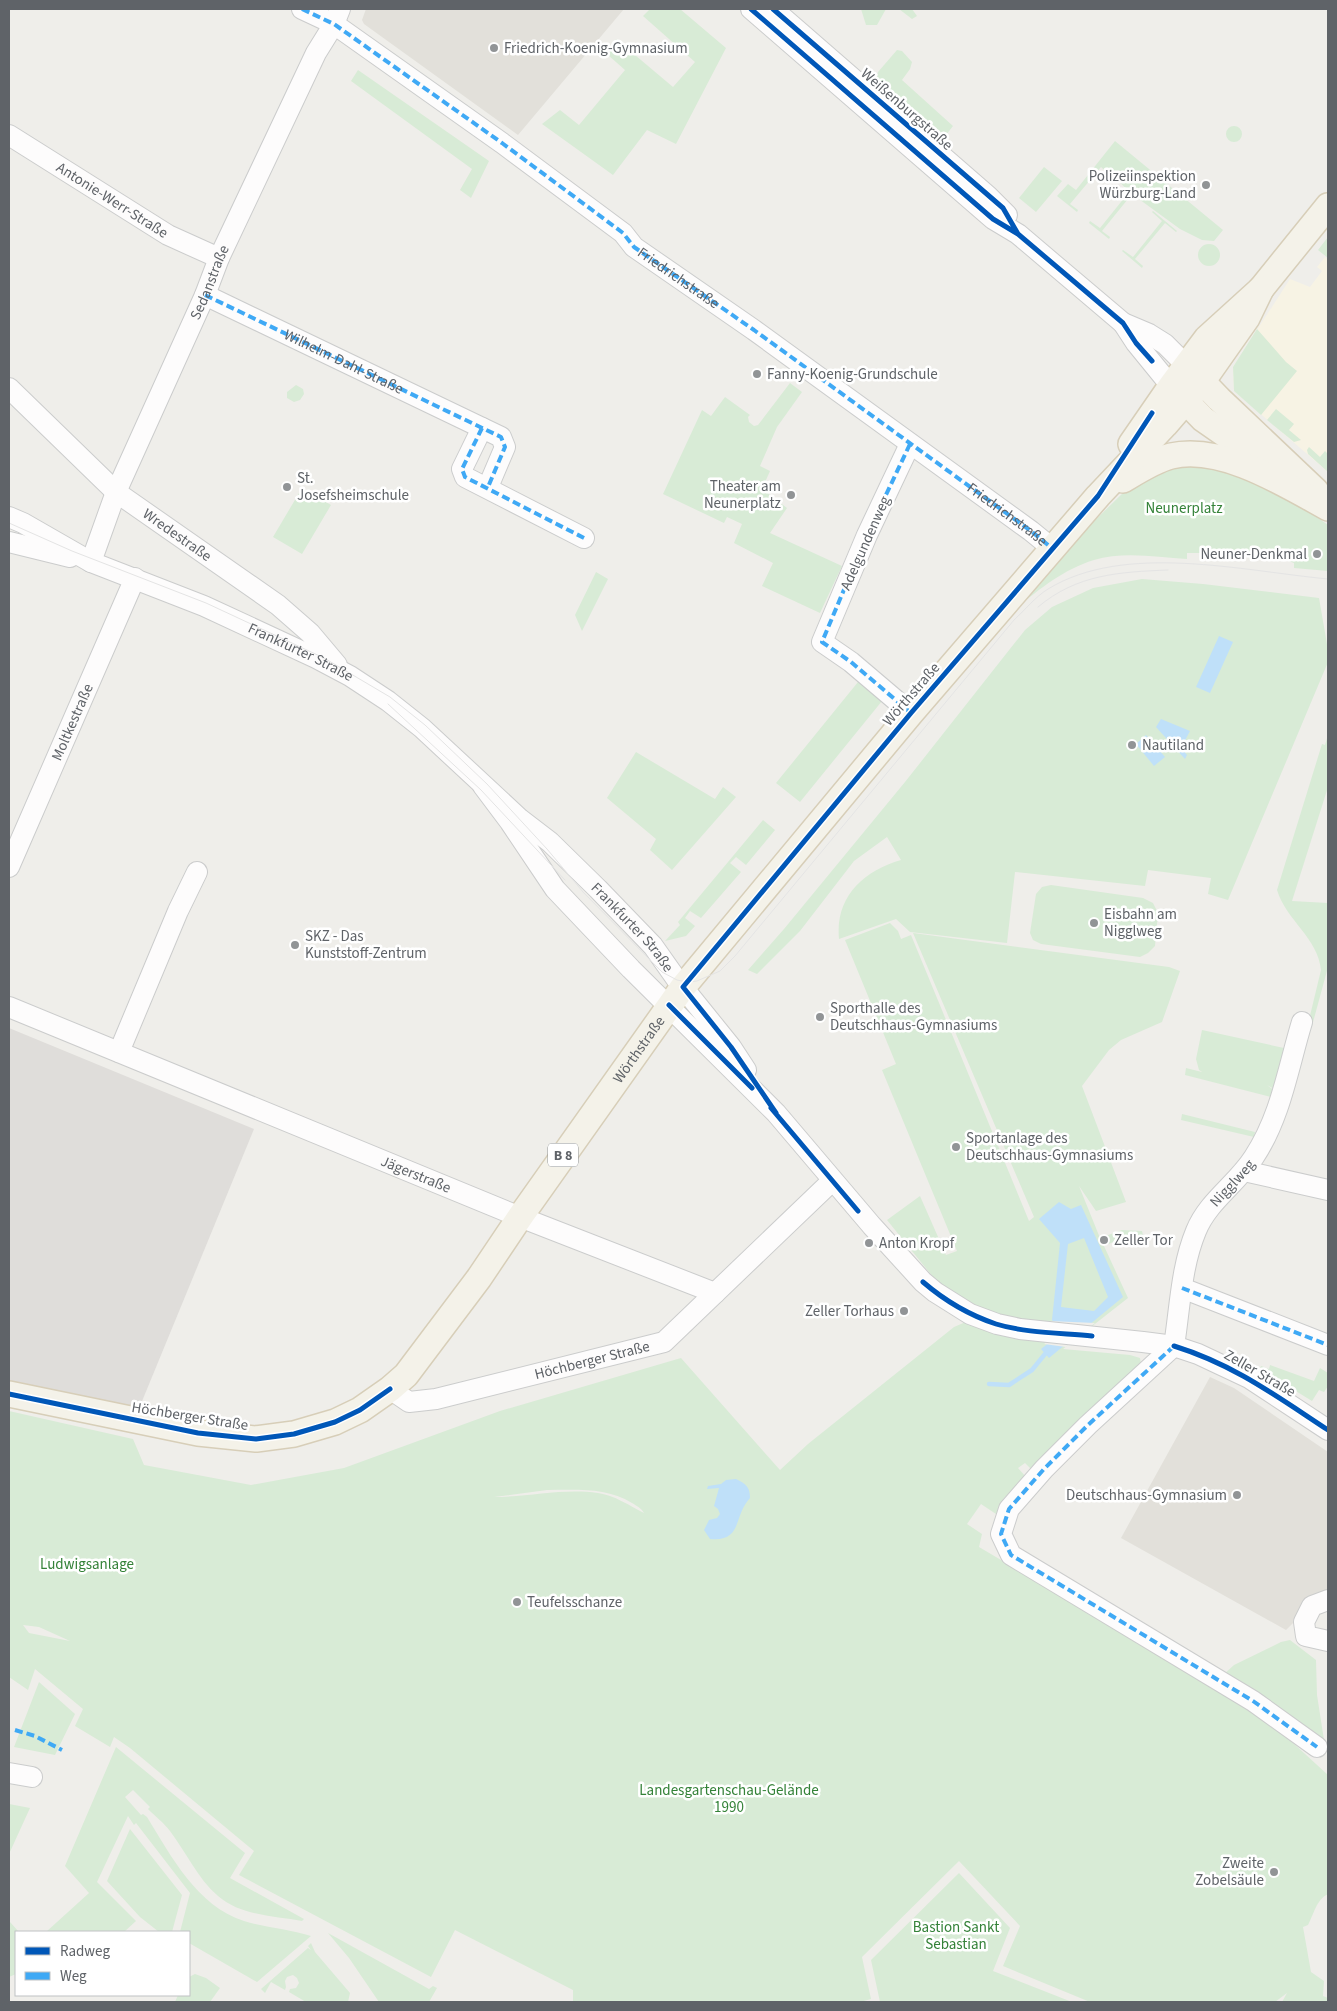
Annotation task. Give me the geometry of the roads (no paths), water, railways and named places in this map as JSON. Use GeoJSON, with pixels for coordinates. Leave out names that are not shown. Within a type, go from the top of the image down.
{"type":"FeatureCollection","features":[{"type":"Feature","properties":{"kind":"main road","name":"Wörthstraße"},"geometry":{"type":"LineString","coordinates":[[390,1389],[406,1375],[419,1359],[479,1278],[676,996],[911,712],[1098,496],[1194,374],[1247,318],[1261,289],[1328,206]]}},
{"type":"Feature","properties":{"kind":"main road"},"geometry":{"type":"LineString","coordinates":[[1194,374],[1328,506]]}},
{"type":"Feature","properties":{"kind":"main road"},"geometry":{"type":"LineString","coordinates":[[1178,394],[1215,428],[1328,506]]}},
{"type":"Feature","properties":{"kind":"main road","name":"B 8"},"geometry":{"type":"LineString","coordinates":[[1098,496],[1156,462],[1170,456],[1194,454],[1226,460],[1262,472],[1328,506]]}},
{"type":"Feature","properties":{"kind":"main road","name":"Höchberger Straße"},"geometry":{"type":"LineString","coordinates":[[9,1394],[198,1433],[256,1439],[294,1434],[335,1422],[360,1410],[390,1389]]}},
{"type":"Feature","properties":{"kind":"street","name":"Friedrichstraße"},"geometry":{"type":"LineString","coordinates":[[302,9],[337,16],[623,233],[634,247],[754,330],[1053,549]]}},
{"type":"Feature","properties":{"kind":"street","name":"Weißenburgstraße"},"geometry":{"type":"LineString","coordinates":[[751,9],[993,219],[1018,234],[1123,323],[1136,343],[1178,394]]}},
{"type":"Feature","properties":{"kind":"street","name":"Weißenburgstraße"},"geometry":{"type":"LineString","coordinates":[[773,9],[1003,208],[1018,234]]}},
{"type":"Feature","properties":{"kind":"street","name":"Sedanstraße"},"geometry":{"type":"LineString","coordinates":[[91,562],[116,492],[205,295],[219,258],[316,53],[337,16]]}},
{"type":"Feature","properties":{"kind":"street","name":"Antonie-Werr-Straße"},"geometry":{"type":"LineString","coordinates":[[9,135],[168,235],[219,258]]}},
{"type":"Feature","properties":{"kind":"street","name":"Wilhelm-Dahl-Straße"},"geometry":{"type":"LineString","coordinates":[[205,295],[502,436],[505,448],[488,487]]}},
{"type":"Feature","properties":{"kind":"street","name":"Weißenburgstraße"},"geometry":{"type":"LineString","coordinates":[[1123,323],[1149,334],[1165,344],[1194,374]]}},
{"type":"Feature","properties":{"kind":"street","name":"Wredestraße"},"geometry":{"type":"LineString","coordinates":[[9,388],[116,492],[278,604],[310,633],[350,676]]}},
{"type":"Feature","properties":{"kind":"street"},"geometry":{"type":"LineString","coordinates":[[482,428],[462,469],[465,477],[488,487],[584,538]]}},
{"type":"Feature","properties":{"kind":"street","name":"Adelgundenweg"},"geometry":{"type":"LineString","coordinates":[[910,444],[866,535],[822,642],[851,662],[911,712]]}},
{"type":"Feature","properties":{"kind":"street","name":"Frankfurter Straße"},"geometry":{"type":"LineString","coordinates":[[9,517],[91,562]]}},
{"type":"Feature","properties":{"kind":"street","name":"Frankfurter Straße"},"geometry":{"type":"LineString","coordinates":[[9,542],[91,562],[204,606],[350,676],[388,700],[422,728],[520,819],[550,842],[653,946],[676,996],[832,1181]]}},
{"type":"Feature","properties":{"kind":"street","name":"Moltkestraße"},"geometry":{"type":"LineString","coordinates":[[9,867],[135,578]]}},
{"type":"Feature","properties":{"kind":"street","name":"Frankfurter Straße"},"geometry":{"type":"LineString","coordinates":[[483,786],[510,822],[555,889],[631,970],[676,996]]}},
{"type":"Feature","properties":{"kind":"street"},"geometry":{"type":"LineString","coordinates":[[119,1052],[178,911],[197,872]]}},
{"type":"Feature","properties":{"kind":"street","name":"Jägerstraße"},"geometry":{"type":"LineString","coordinates":[[9,1007],[520,1217],[715,1293]]}},
{"type":"Feature","properties":{"kind":"street","name":"Nigglweg"},"geometry":{"type":"LineString","coordinates":[[1174,1346],[1188,1253],[1196,1229],[1210,1207],[1244,1171],[1262,1144],[1275,1118],[1302,1022]]}},
{"type":"Feature","properties":{"kind":"street"},"geometry":{"type":"LineString","coordinates":[[1244,1171],[1328,1190]]}},
{"type":"Feature","properties":{"kind":"street","name":"Höchberger Straße"},"geometry":{"type":"LineString","coordinates":[[390,1389],[409,1402],[436,1399],[664,1342],[832,1181]]}},
{"type":"Feature","properties":{"kind":"street","name":"Zeller Straße"},"geometry":{"type":"LineString","coordinates":[[832,1181],[923,1282],[935,1292],[970,1314],[997,1324],[1012,1327],[1174,1346],[1208,1358],[1249,1378],[1328,1430]]}},
{"type":"Feature","properties":{"kind":"street"},"geometry":{"type":"LineString","coordinates":[[1182,1288],[1328,1344]]}},
{"type":"Feature","properties":{"kind":"street"},"geometry":{"type":"LineString","coordinates":[[1174,1346],[1088,1425],[1044,1469],[1009,1508],[1001,1534],[1011,1555],[1253,1701],[1317,1747]]}},
{"type":"Feature","properties":{"kind":"street"},"geometry":{"type":"LineString","coordinates":[[1328,1600],[1312,1606],[1304,1622],[1306,1636],[1328,1641]]}},
{"type":"Feature","properties":{"kind":"street"},"geometry":{"type":"LineString","coordinates":[[9,1773],[32,1777]]}},
{"type":"Feature","properties":{"kind":"water"},"geometry":{"type":"Polygon","coordinates":[[[1219,636],[1233,642],[1210,693],[1196,687],[1219,636]]]}},
{"type":"Feature","properties":{"kind":"water"},"geometry":{"type":"Polygon","coordinates":[[[1161,719],[1190,731],[1181,748],[1187,755],[1185,759],[1156,727],[1161,719]]]}},
{"type":"Feature","properties":{"kind":"water"},"geometry":{"type":"Polygon","coordinates":[[[1146,735],[1165,757],[1154,766],[1136,744],[1146,735]]]}},
{"type":"Feature","properties":{"kind":"water"},"geometry":{"type":"Polygon","coordinates":[[[1059,1202],[1071,1209],[1081,1205],[1123,1297],[1049,1358],[1041,1349],[1061,1333],[1052,1320],[1060,1243],[1039,1219],[1059,1202]],[[1084,1238],[1068,1244],[1061,1307],[1094,1311],[1108,1297],[1084,1238]]]}},
{"type":"Feature","properties":{"kind":"water"},"geometry":{"type":"Polygon","coordinates":[[[736,1479],[747,1486],[750,1498],[741,1512],[733,1532],[720,1539],[710,1539],[704,1530],[709,1520],[717,1518],[720,1514],[714,1506],[719,1488],[707,1489],[708,1486],[736,1479]]]}},
{"type":"Feature","properties":{"kind":"waterway"},"geometry":{"type":"LineString","coordinates":[[989,1384],[1009,1385],[1032,1370],[1045,1354]]}},
{"type":"Feature","properties":{"kind":"tram line"},"geometry":{"type":"LineString","coordinates":[[9,523],[72,551],[206,603],[324,658],[390,697],[425,725],[487,784],[547,849],[583,892],[662,972],[677,980],[687,982],[697,981],[720,971],[735,956],[1014,620],[1043,592],[1079,575],[1112,566],[1148,563],[1222,566],[1328,579]]}},
{"type":"Feature","properties":{"kind":"tram line"},"geometry":{"type":"LineString","coordinates":[[1038,607],[1053,596],[1084,581],[1116,574],[1168,570]]}},
{"type":"Feature","properties":{"kind":"tram line"},"geometry":{"type":"LineString","coordinates":[[388,704],[481,790],[565,880]]}},
{"type":"Feature","properties":{"kind":"place","name":"Friedrich-Koenig-Gymnasium"},"geometry":{"type":"Point","coordinates":[494,48]}},
{"type":"Feature","properties":{"kind":"place","name":"Polizeiinspektion Würzburg-Land"},"geometry":{"type":"Point","coordinates":[1206,185]}},
{"type":"Feature","properties":{"kind":"place","name":"Fanny-Koenig-Grundschule"},"geometry":{"type":"Point","coordinates":[757,374]}},
{"type":"Feature","properties":{"kind":"place","name":"St. Josefsheimschule"},"geometry":{"type":"Point","coordinates":[287,487]}},
{"type":"Feature","properties":{"kind":"place","name":"Theater am Neunerplatz"},"geometry":{"type":"Point","coordinates":[791,495]}},
{"type":"Feature","properties":{"kind":"place","name":"Neuner-Denkmal"},"geometry":{"type":"Point","coordinates":[1317,554]}},
{"type":"Feature","properties":{"kind":"place","name":"Nautiland"},"geometry":{"type":"Point","coordinates":[1132,745]}},
{"type":"Feature","properties":{"kind":"place","name":"Eisbahn am Nigglweg"},"geometry":{"type":"Point","coordinates":[1094,923]}},
{"type":"Feature","properties":{"kind":"place","name":"SKZ - Das Kunststoff-Zentrum"},"geometry":{"type":"Point","coordinates":[295,945]}},
{"type":"Feature","properties":{"kind":"place","name":"Sporthalle des Deutschhaus-Gymnasiums"},"geometry":{"type":"Point","coordinates":[820,1017]}},
{"type":"Feature","properties":{"kind":"place","name":"Sportanlage des Deutschhaus-Gymnasiums"},"geometry":{"type":"Point","coordinates":[956,1147]}},
{"type":"Feature","properties":{"kind":"place","name":"Zeller Tor"},"geometry":{"type":"Point","coordinates":[1104,1240]}},
{"type":"Feature","properties":{"kind":"place","name":"Anton Kropf"},"geometry":{"type":"Point","coordinates":[869,1243]}},
{"type":"Feature","properties":{"kind":"place","name":"Zeller Torhaus"},"geometry":{"type":"Point","coordinates":[904,1311]}},
{"type":"Feature","properties":{"kind":"place","name":"Deutschhaus-Gymnasium"},"geometry":{"type":"Point","coordinates":[1237,1495]}},
{"type":"Feature","properties":{"kind":"place","name":"Teufelsschanze"},"geometry":{"type":"Point","coordinates":[517,1602]}},
{"type":"Feature","properties":{"kind":"place","name":"Zweite Zobelsäule"},"geometry":{"type":"Point","coordinates":[1274,1872]}},
{"type":"Feature","properties":{"kind":"park label","name":"Neunerplatz"},"geometry":{"type":"Point","coordinates":[1184,508]}},
{"type":"Feature","properties":{"kind":"park label","name":"Ludwigsanlage"},"geometry":{"type":"Point","coordinates":[87,1564]}},
{"type":"Feature","properties":{"kind":"park label","name":"Landesgartenschau-Gelände 1990"},"geometry":{"type":"Point","coordinates":[729,1798]}},
{"type":"Feature","properties":{"kind":"park label","name":"Bastion Sankt Sebastian"},"geometry":{"type":"Point","coordinates":[956,1936]}}]}
